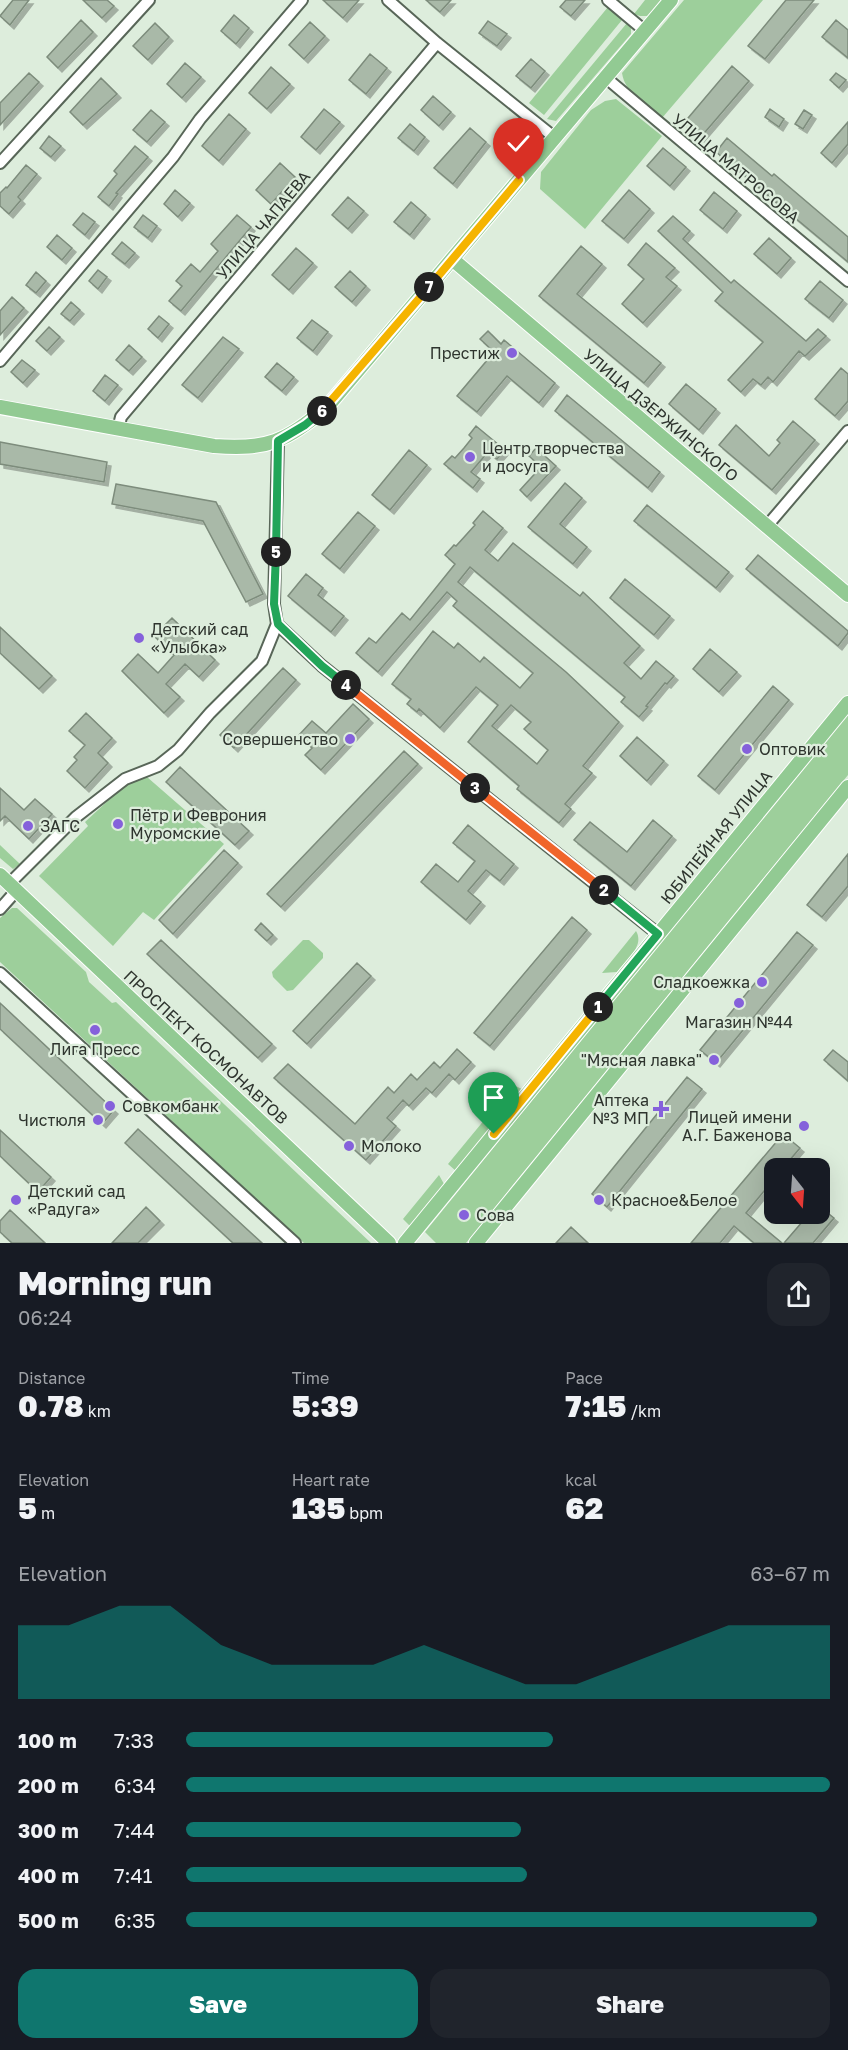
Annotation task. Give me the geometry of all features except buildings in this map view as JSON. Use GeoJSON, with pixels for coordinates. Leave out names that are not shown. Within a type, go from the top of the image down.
{"type":"FeatureCollection","features":[{"type":"Feature","properties":{"kind":"main road"},"geometry":{"type":"LineString","coordinates":[[0,407],[223,447],[256,447],[278,441],[305,425],[327,407],[671,0]]}},
{"type":"Feature","properties":{"kind":"main road","name":"УЛИЦА ДЗЕРЖИНСКОГО"},"geometry":{"type":"LineString","coordinates":[[452,259],[848,595]]}},
{"type":"Feature","properties":{"kind":"main road","name":"ЮБИЛЕЙНАЯ УЛИЦА"},"geometry":{"type":"LineString","coordinates":[[405,1243],[848,703]]}},
{"type":"Feature","properties":{"kind":"main road"},"geometry":{"type":"LineString","coordinates":[[476,1243],[848,787]]}},
{"type":"Feature","properties":{"kind":"main road","name":"ПРОСПЕКТ КОСМОНАВТОВ"},"geometry":{"type":"LineString","coordinates":[[9,884],[389,1243]]}},
{"type":"Feature","properties":{"kind":"street"},"geometry":{"type":"LineString","coordinates":[[0,162],[149,0]]}},
{"type":"Feature","properties":{"kind":"street"},"geometry":{"type":"LineString","coordinates":[[0,361],[173,157],[200,119],[302,0]]}},
{"type":"Feature","properties":{"kind":"street"},"geometry":{"type":"LineString","coordinates":[[388,0],[437,43],[555,138]]}},
{"type":"Feature","properties":{"kind":"street"},"geometry":{"type":"LineString","coordinates":[[608,0],[645,31]]}},
{"type":"Feature","properties":{"kind":"street","name":"УЛИЦА ЧАПАЕВА"},"geometry":{"type":"LineString","coordinates":[[118,429],[121,417],[437,43]]}},
{"type":"Feature","properties":{"kind":"street","name":"УЛИЦА МАТРОСОВА"},"geometry":{"type":"LineString","coordinates":[[605,77],[848,281]]}},
{"type":"Feature","properties":{"kind":"street"},"geometry":{"type":"LineString","coordinates":[[767,526],[848,431]]}},
{"type":"Feature","properties":{"kind":"street"},"geometry":{"type":"LineString","coordinates":[[0,909],[9,884],[76,817],[125,779],[158,766],[178,750],[210,713],[262,661],[278,624],[274,604],[278,441]]}},
{"type":"Feature","properties":{"kind":"street"},"geometry":{"type":"LineString","coordinates":[[278,624],[322,666],[658,934]]}},
{"type":"Feature","properties":{"kind":"street"},"geometry":{"type":"LineString","coordinates":[[0,973],[295,1243]]}},
{"type":"Feature","properties":{"kind":"green space"},"geometry":{"type":"Polygon","coordinates":[[[645,0],[661,0],[648,16],[634,14],[645,0]]]}},
{"type":"Feature","properties":{"kind":"green space"},"geometry":{"type":"Polygon","coordinates":[[[684,0],[763,0],[662,118],[632,93],[622,73],[684,0]]]}},
{"type":"Feature","properties":{"kind":"green space"},"geometry":{"type":"Polygon","coordinates":[[[608,7],[622,20],[544,115],[529,103],[608,7]]]}},
{"type":"Feature","properties":{"kind":"green space"},"geometry":{"type":"Polygon","coordinates":[[[627,23],[631,28],[631,34],[556,121],[547,119],[627,23]]]}},
{"type":"Feature","properties":{"kind":"green space"},"geometry":{"type":"Polygon","coordinates":[[[616,99],[662,136],[585,229],[540,189],[541,172],[591,110],[605,101],[616,99]]]}},
{"type":"Feature","properties":{"kind":"green space"},"geometry":{"type":"Polygon","coordinates":[[[848,712],[848,775],[466,1243],[436,1243],[425,1232],[848,712]]]}},
{"type":"Feature","properties":{"kind":"green space"},"geometry":{"type":"Polygon","coordinates":[[[147,777],[224,844],[154,920],[143,912],[113,946],[39,876],[88,826],[85,822],[126,784],[147,777]]]}},
{"type":"Feature","properties":{"kind":"green space"},"geometry":{"type":"Polygon","coordinates":[[[0,845],[20,864],[13,869],[0,858],[0,845]]]}},
{"type":"Feature","properties":{"kind":"green space"},"geometry":{"type":"Polygon","coordinates":[[[12,908],[17,908],[86,972],[89,982],[112,1003],[116,1002],[371,1243],[304,1243],[0,962],[0,918],[12,908]]]}},
{"type":"Feature","properties":{"kind":"green space"},"geometry":{"type":"Polygon","coordinates":[[[636,931],[638,942],[629,958],[617,972],[602,973],[636,931]]]}},
{"type":"Feature","properties":{"kind":"green space"},"geometry":{"type":"Polygon","coordinates":[[[303,940],[309,940],[323,953],[323,958],[293,990],[287,991],[273,977],[272,972],[303,940]]]}},
{"type":"Feature","properties":{"kind":"green space"},"geometry":{"type":"Polygon","coordinates":[[[513,1085],[522,1089],[456,1171],[448,1164],[513,1085]]]}},
{"type":"Feature","properties":{"kind":"green space"},"geometry":{"type":"Polygon","coordinates":[[[439,1175],[444,1184],[410,1226],[403,1219],[439,1175]]]}},
{"type":"Feature","properties":{"kind":"place","name":"Престиж"},"geometry":{"type":"Point","coordinates":[512,353]}},
{"type":"Feature","properties":{"kind":"place","name":"Центр творчества и досуга"},"geometry":{"type":"Point","coordinates":[470,457]}},
{"type":"Feature","properties":{"kind":"place","name":"Детский сад «Улыбка»"},"geometry":{"type":"Point","coordinates":[139,638]}},
{"type":"Feature","properties":{"kind":"place","name":"Совершенство"},"geometry":{"type":"Point","coordinates":[350,739]}},
{"type":"Feature","properties":{"kind":"place","name":"Оптовик"},"geometry":{"type":"Point","coordinates":[747,749]}},
{"type":"Feature","properties":{"kind":"place","name":"Пётр и Феврония Муромские"},"geometry":{"type":"Point","coordinates":[118,824]}},
{"type":"Feature","properties":{"kind":"place","name":"ЗАГС"},"geometry":{"type":"Point","coordinates":[28,826]}},
{"type":"Feature","properties":{"kind":"place","name":"Сладкоежка"},"geometry":{"type":"Point","coordinates":[762,982]}},
{"type":"Feature","properties":{"kind":"place","name":"Магазин №44"},"geometry":{"type":"Point","coordinates":[739,1003]}},
{"type":"Feature","properties":{"kind":"place","name":"Лига Пресс"},"geometry":{"type":"Point","coordinates":[95,1030]}},
{"type":"Feature","properties":{"kind":"place","name":"\"Мясная лавка\""},"geometry":{"type":"Point","coordinates":[714,1060]}},
{"type":"Feature","properties":{"kind":"place","name":"Совкомбанк"},"geometry":{"type":"Point","coordinates":[110,1106]}},
{"type":"Feature","properties":{"kind":"place","name":"Аптека №3 МП"},"geometry":{"type":"Point","coordinates":[661,1109]}},
{"type":"Feature","properties":{"kind":"place","name":"Чистюля"},"geometry":{"type":"Point","coordinates":[98,1120]}},
{"type":"Feature","properties":{"kind":"place","name":"Лицей имени А.Г. Баженова"},"geometry":{"type":"Point","coordinates":[804,1126]}},
{"type":"Feature","properties":{"kind":"place","name":"Молоко"},"geometry":{"type":"Point","coordinates":[349,1146]}},
{"type":"Feature","properties":{"kind":"place","name":"Детский сад «Радуга»"},"geometry":{"type":"Point","coordinates":[16,1200]}},
{"type":"Feature","properties":{"kind":"place","name":"Красное&Белое"},"geometry":{"type":"Point","coordinates":[599,1200]}},
{"type":"Feature","properties":{"kind":"place","name":"Сова"},"geometry":{"type":"Point","coordinates":[464,1215]}},
{"type":"Feature","properties":{"kind":"route"},"geometry":{"type":"LineString","coordinates":[[494,1134],[658,934],[322,666],[278,624],[274,604],[278,441],[305,425],[327,407],[519,180]]}}]}
